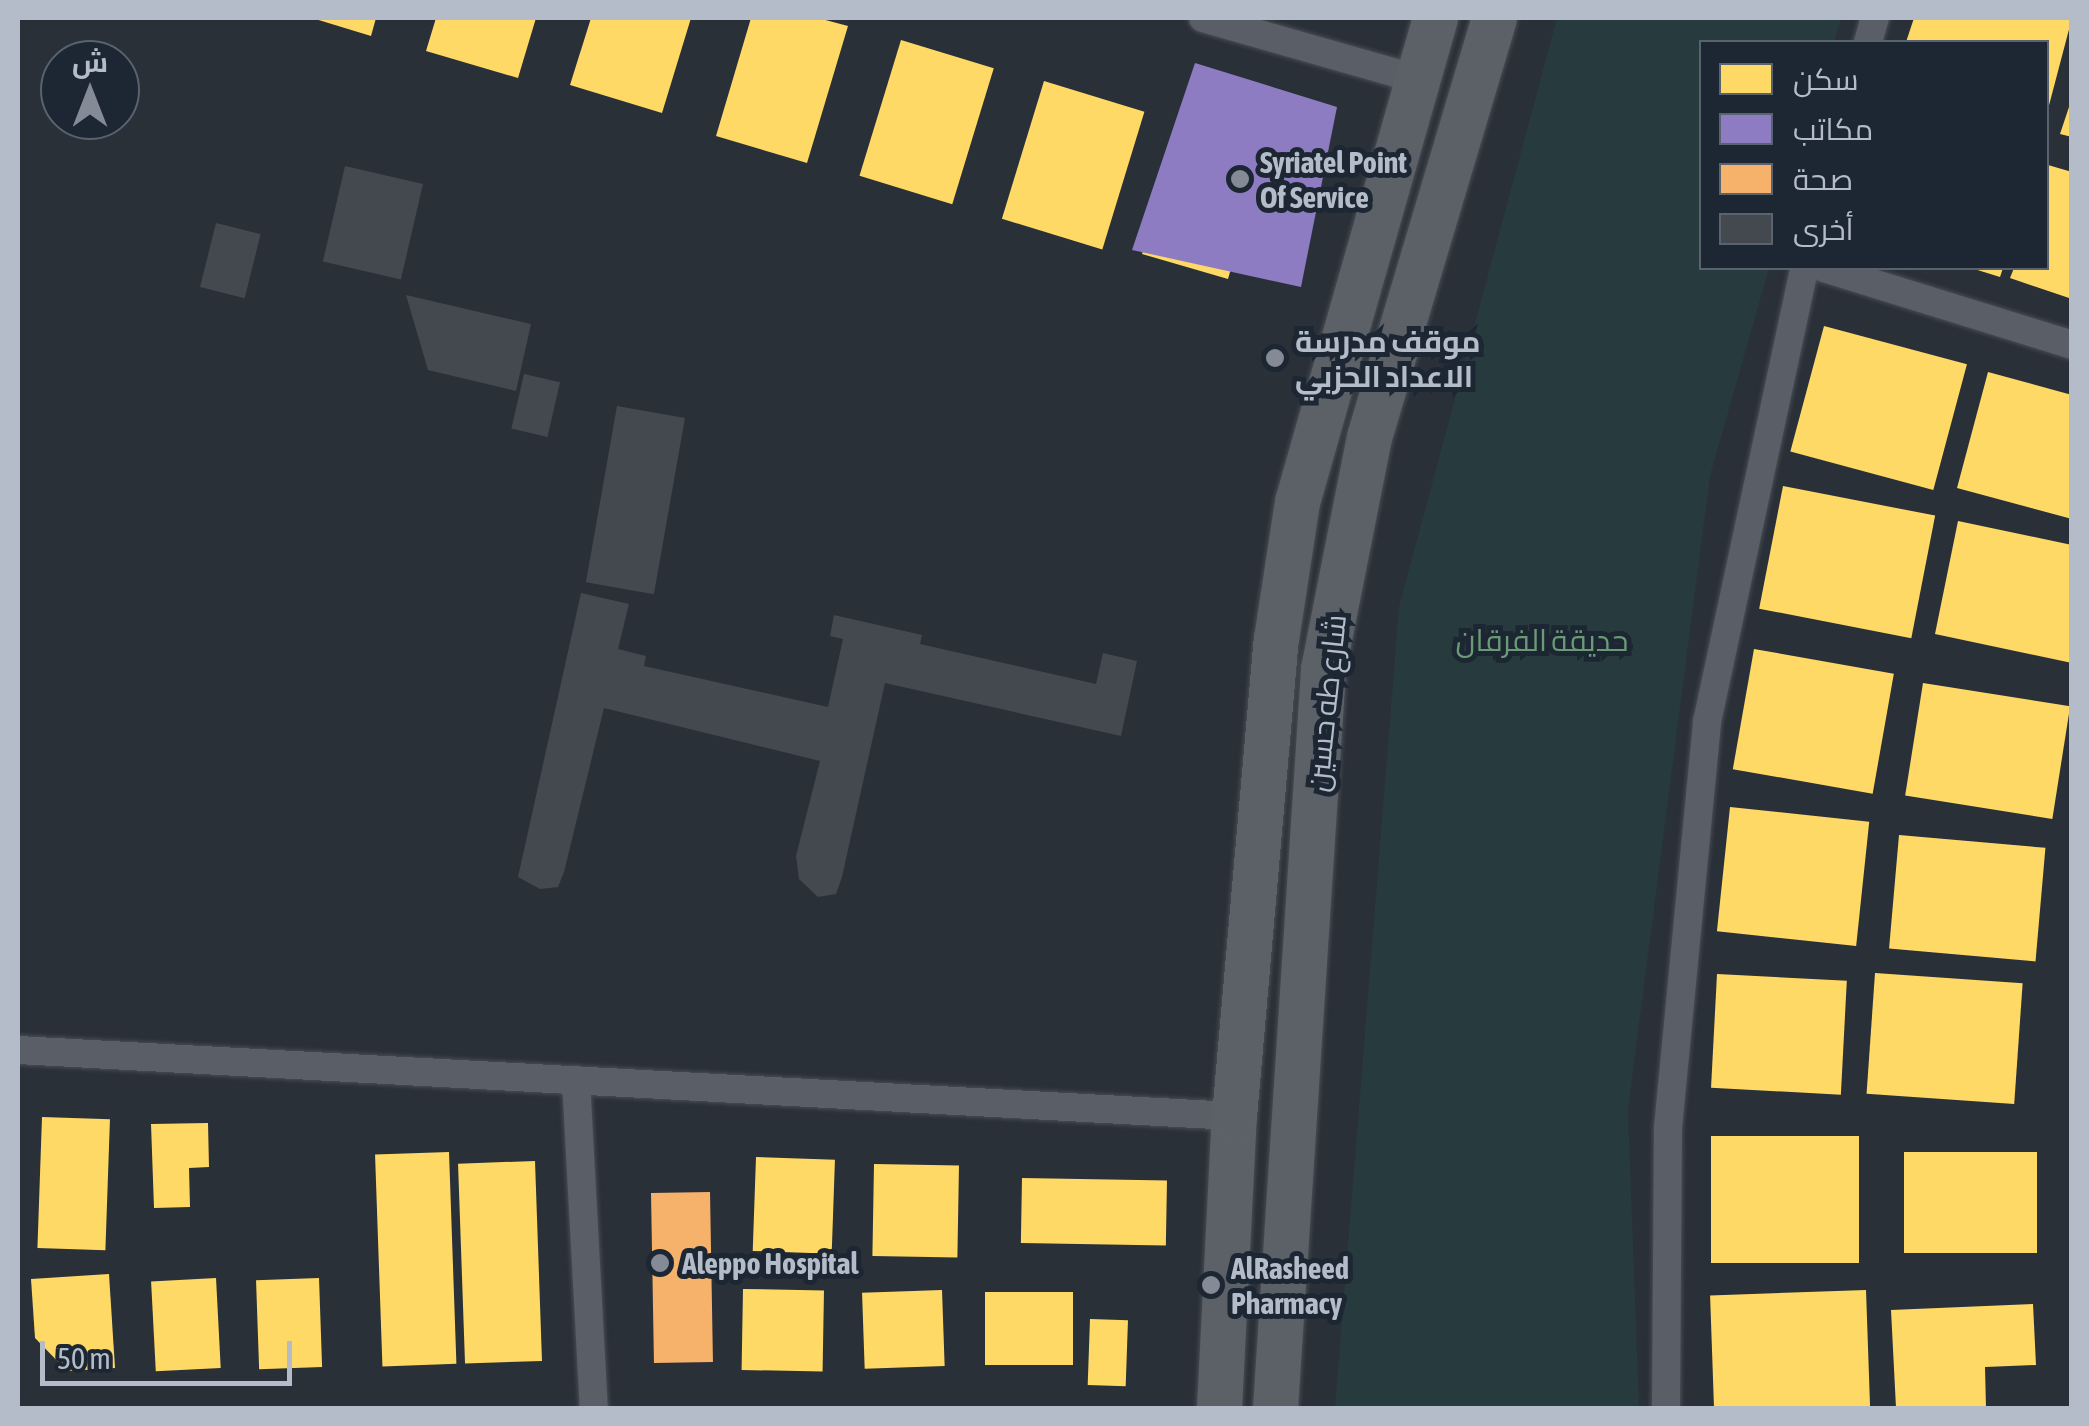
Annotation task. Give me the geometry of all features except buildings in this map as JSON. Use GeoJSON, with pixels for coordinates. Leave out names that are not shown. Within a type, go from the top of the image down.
{"type":"FeatureCollection","features":[{"type":"Feature","properties":{"kind":"main road","name":"شارع طه حسين"},"geometry":{"type":"LineString","coordinates":[[1219,1408],[1234,1116],[1276,639],[1297,502],[1435,18]]}},
{"type":"Feature","properties":{"kind":"main road","name":"شارع طه حسين"},"geometry":{"type":"LineString","coordinates":[[1275,1408],[1323,669],[1369,437],[1494,18]]}},
{"type":"Feature","properties":{"kind":"street"},"geometry":{"type":"LineString","coordinates":[[1203,18],[1417,78]]}},
{"type":"Feature","properties":{"kind":"street"},"geometry":{"type":"LineString","coordinates":[[1666,1408],[1668,1128],[1708,722],[1804,270]]}},
{"type":"Feature","properties":{"kind":"street"},"geometry":{"type":"LineString","coordinates":[[1830,270],[2072,345]]}},
{"type":"Feature","properties":{"kind":"street"},"geometry":{"type":"LineString","coordinates":[[18,1050],[1234,1116]]}},
{"type":"Feature","properties":{"kind":"street"},"geometry":{"type":"LineString","coordinates":[[576,1080],[594,1408]]}},
{"type":"Feature","properties":{"kind":"green space","name":"حديقة الفرقان"},"geometry":{"type":"Polygon","coordinates":[[[1557,18],[1841,18],[1835,40],[1699,40],[1699,270],[1768,270],[1710,476],[1628,1109],[1639,1408],[1335,1408],[1399,607],[1557,18]]]}},
{"type":"Feature","properties":{"kind":"place","name":"Syriatel Point Of Service"},"geometry":{"type":"Point","coordinates":[1240,179]}},
{"type":"Feature","properties":{"kind":"place","name":"موقف مدرسة الاعداد الحزبي"},"geometry":{"type":"Point","coordinates":[1275,358]}},
{"type":"Feature","properties":{"kind":"place","name":"Aleppo Hospital"},"geometry":{"type":"Point","coordinates":[660,1263]}},
{"type":"Feature","properties":{"kind":"place","name":"AlRasheed Pharmacy"},"geometry":{"type":"Point","coordinates":[1211,1285]}}]}
